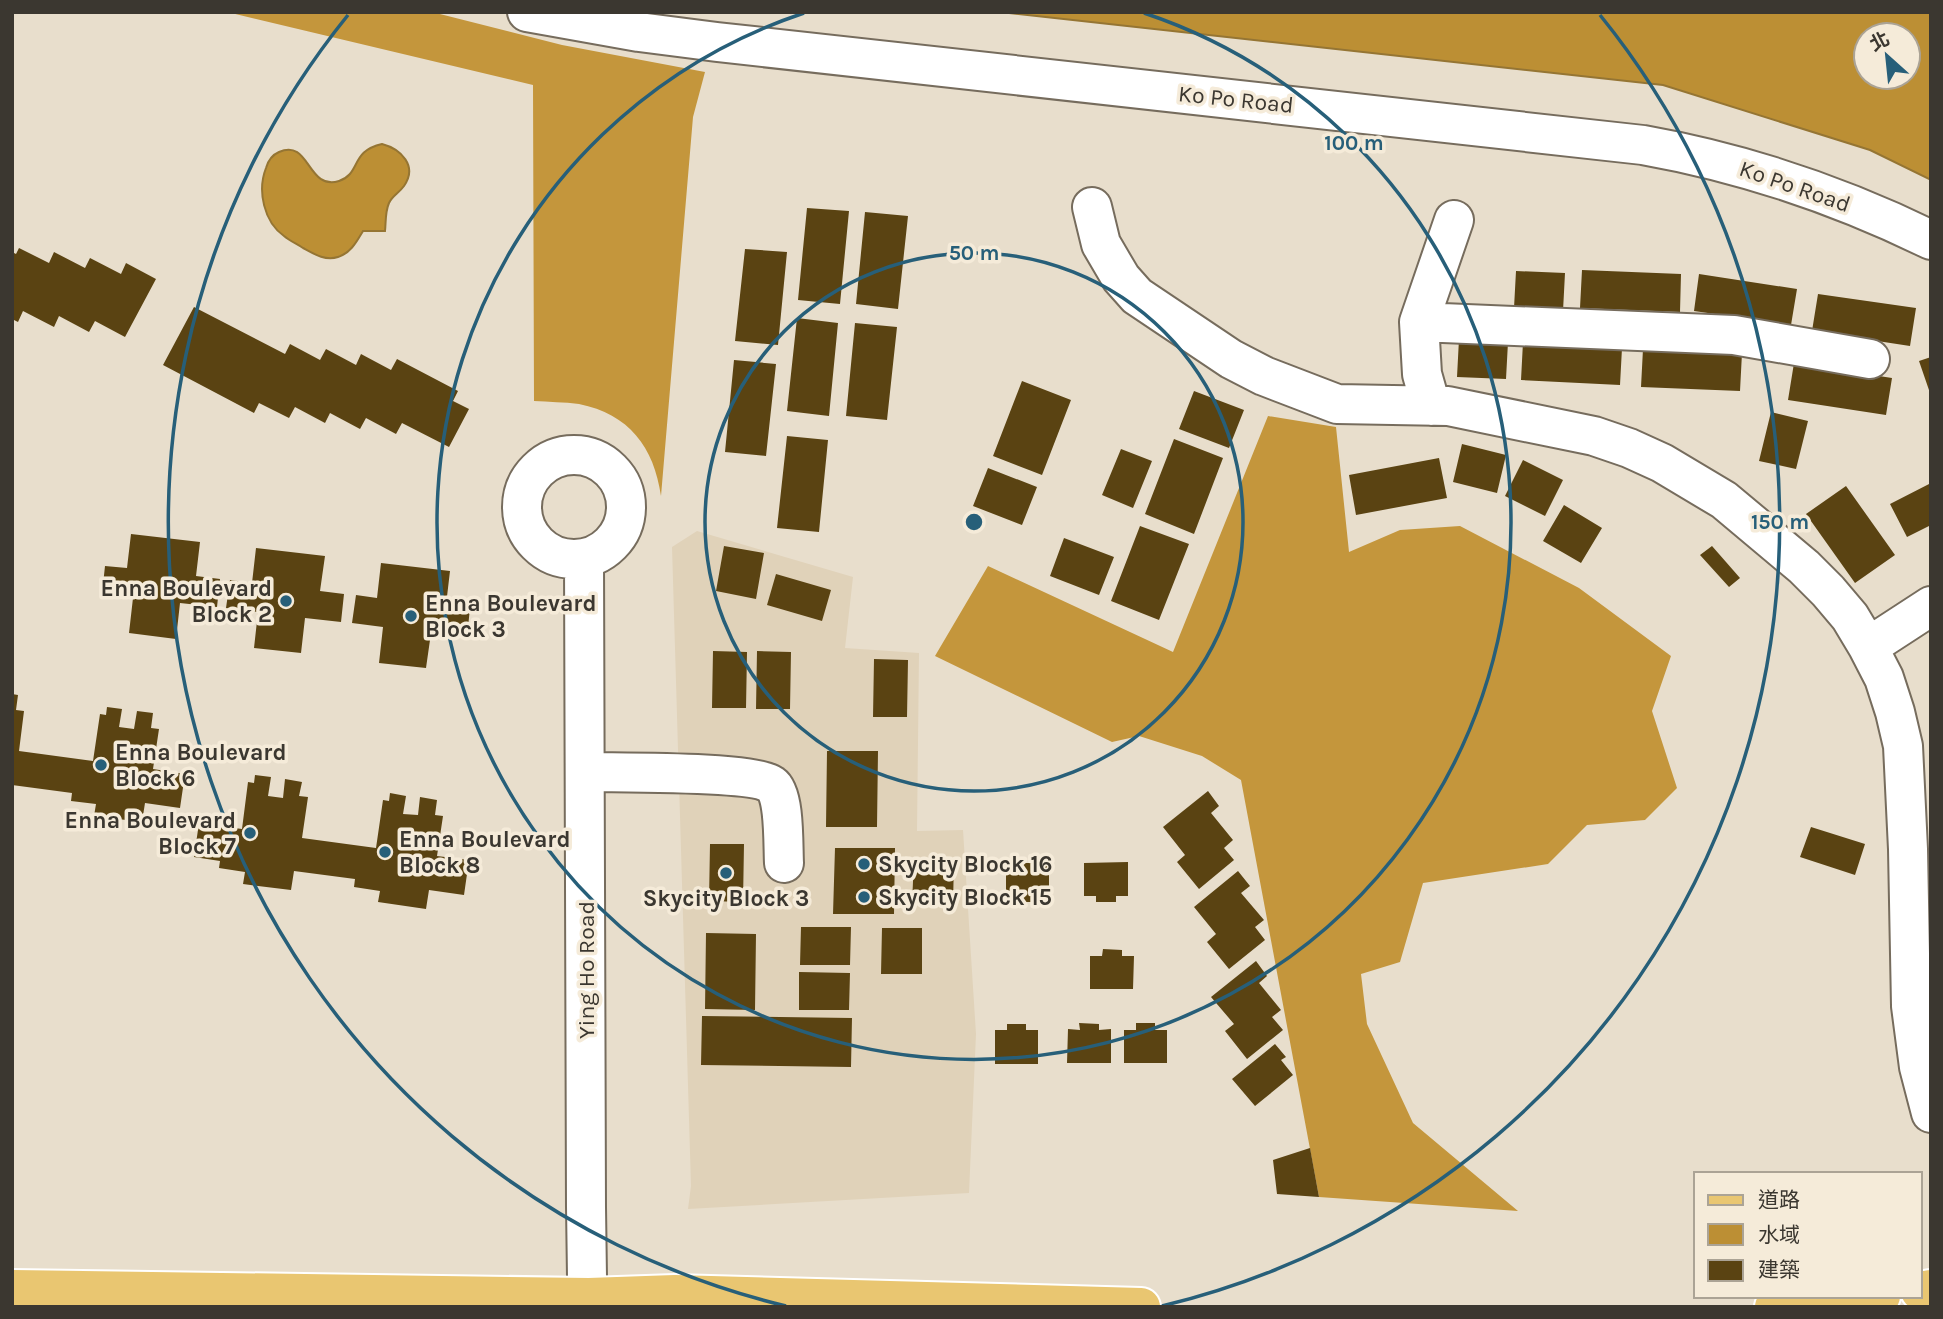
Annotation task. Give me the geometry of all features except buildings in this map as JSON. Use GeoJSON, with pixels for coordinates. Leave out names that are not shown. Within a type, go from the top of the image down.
{"type":"FeatureCollection","features":[{"type":"Feature","properties":{"kind":"main road"},"geometry":{"type":"LineString","coordinates":[[12,1289],[592,1302],[674,1294],[1141,1307]]}},
{"type":"Feature","properties":{"kind":"main road"},"geometry":{"type":"LineString","coordinates":[[1774,1307],[1867,1298]]}},
{"type":"Feature","properties":{"kind":"street","name":"Ko Po Road"},"geometry":{"type":"LineString","coordinates":[[527,12],[639,32],[717,42],[1643,145],[1715,160],[1798,184],[1848,202],[1931,240]]}},
{"type":"Feature","properties":{"kind":"street"},"geometry":{"type":"LineString","coordinates":[[1092,207],[1101,244],[1121,278],[1138,296],[1231,359],[1264,376],[1337,404],[1448,406],[1594,436],[1629,448],[1662,463],[1724,500],[1804,567],[1828,591],[1850,617],[1884,678],[1903,746],[1919,848],[1912,1006],[1924,1050],[1931,1113]]}},
{"type":"Feature","properties":{"kind":"street"},"geometry":{"type":"LineString","coordinates":[[1431,406],[1422,374],[1419,322],[1454,220]]}},
{"type":"Feature","properties":{"kind":"street"},"geometry":{"type":"LineString","coordinates":[[1419,322],[1734,335],[1870,359]]}},
{"type":"Feature","properties":{"kind":"street","name":"Ying Ho Road"},"geometry":{"type":"LineString","coordinates":[[584,559],[587,1277],[592,1302]]}},
{"type":"Feature","properties":{"kind":"street"},"geometry":{"type":"LineString","coordinates":[[1868,648],[1931,606]]}},
{"type":"Feature","properties":{"kind":"street"},"geometry":{"type":"LineString","coordinates":[[585,772],[748,778],[772,785],[780,797],[784,863]]}},
{"type":"Feature","properties":{"kind":"shaded area"},"geometry":{"type":"Polygon","coordinates":[[[227,12],[432,12],[562,45],[705,72],[693,117],[661,496],[658,478],[645,448],[625,425],[597,409],[579,404],[534,401],[533,85],[227,12]]]}},
{"type":"Feature","properties":{"kind":"shaded area"},"geometry":{"type":"Polygon","coordinates":[[[1268,416],[1336,427],[1349,552],[1400,530],[1460,526],[1579,588],[1671,656],[1652,711],[1677,788],[1645,820],[1587,825],[1548,864],[1423,883],[1400,962],[1361,974],[1367,1024],[1413,1123],[1518,1211],[1319,1197],[1241,780],[1202,756],[1139,736],[1112,742],[935,656],[988,566],[1173,652],[1268,416]]]}},
{"type":"Feature","properties":{"kind":"shaded area"},"geometry":{"type":"Polygon","coordinates":[[[697,531],[853,577],[845,648],[919,653],[917,831],[963,830],[976,1034],[969,1193],[688,1209],[691,1186],[672,547],[697,531]]]}},
{"type":"Feature","properties":{"kind":"water"},"geometry":{"type":"Polygon","coordinates":[[[1000,12],[1931,12],[1931,180],[1870,150],[1663,85],[1000,12]]]}},
{"type":"Feature","properties":{"kind":"water"},"geometry":{"type":"Polygon","coordinates":[[[382,144],[401,154],[409,172],[404,186],[389,203],[385,231],[363,231],[347,253],[329,258],[315,255],[291,241],[271,223],[264,205],[262,186],[267,165],[274,155],[289,150],[297,152],[320,179],[339,181],[346,178],[365,152],[382,144]]]}},
{"type":"Feature","properties":{"kind":"place","name":"Enna Boulevard Block 2"},"geometry":{"type":"Point","coordinates":[286,601]}},
{"type":"Feature","properties":{"kind":"place","name":"Enna Boulevard Block 3"},"geometry":{"type":"Point","coordinates":[411,616]}},
{"type":"Feature","properties":{"kind":"place","name":"Enna Boulevard Block 6"},"geometry":{"type":"Point","coordinates":[101,765]}},
{"type":"Feature","properties":{"kind":"place","name":"Enna Boulevard Block 7"},"geometry":{"type":"Point","coordinates":[250,833]}},
{"type":"Feature","properties":{"kind":"place","name":"Enna Boulevard Block 8"},"geometry":{"type":"Point","coordinates":[385,852]}},
{"type":"Feature","properties":{"kind":"place","name":"Skycity Block 16"},"geometry":{"type":"Point","coordinates":[864,864]}},
{"type":"Feature","properties":{"kind":"place","name":"Skycity Block 3"},"geometry":{"type":"Point","coordinates":[726,873]}},
{"type":"Feature","properties":{"kind":"place","name":"Skycity Block 15"},"geometry":{"type":"Point","coordinates":[864,897]}}]}
